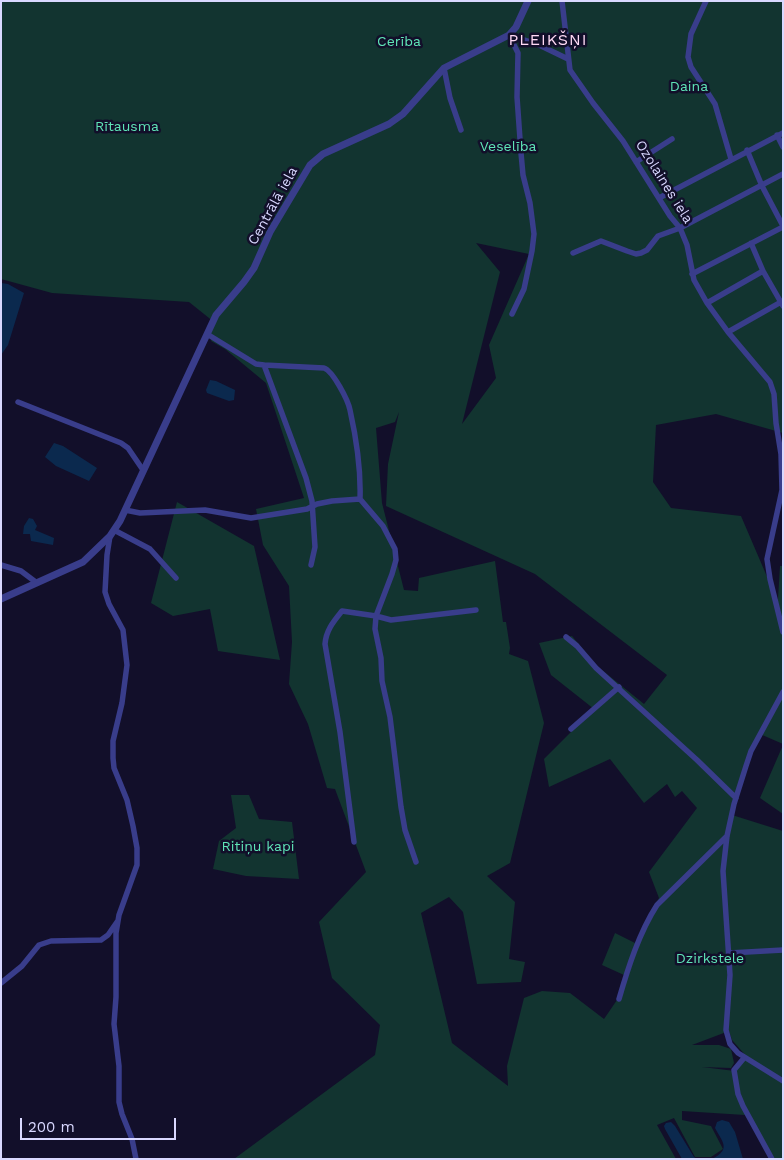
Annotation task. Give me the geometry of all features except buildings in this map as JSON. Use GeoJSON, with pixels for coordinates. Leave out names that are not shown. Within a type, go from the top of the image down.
{"type":"FeatureCollection","features":[{"type":"Feature","properties":{"kind":"street"},"geometry":{"type":"LineString","coordinates":[[509,35],[516,27],[528,1]]}},
{"type":"Feature","properties":{"kind":"street","name":"Ozolaines iela"},"geometry":{"type":"LineString","coordinates":[[562,1],[570,70],[623,141],[680,228],[687,245],[692,274],[707,303],[728,332],[770,382],[780,430],[782,490],[767,559],[783,632]]}},
{"type":"Feature","properties":{"kind":"street"},"geometry":{"type":"LineString","coordinates":[[706,1],[691,34],[688,57],[691,67],[715,104],[731,159]]}},
{"type":"Feature","properties":{"kind":"street"},"geometry":{"type":"LineString","coordinates":[[509,35],[537,44],[568,59]]}},
{"type":"Feature","properties":{"kind":"street"},"geometry":{"type":"LineString","coordinates":[[509,35],[518,53],[517,97],[521,153],[523,175],[530,203],[534,234],[524,289],[512,314]]}},
{"type":"Feature","properties":{"kind":"street","name":"Centrālā iela"},"geometry":{"type":"LineString","coordinates":[[1,599],[84,562],[112,533],[125,510],[216,315],[254,268],[270,232],[310,165],[322,154],[388,124],[404,114],[444,68],[509,35]]}},
{"type":"Feature","properties":{"kind":"street"},"geometry":{"type":"LineString","coordinates":[[444,68],[450,98],[461,130]]}},
{"type":"Feature","properties":{"kind":"street"},"geometry":{"type":"LineString","coordinates":[[659,198],[780,134],[783,147]]}},
{"type":"Feature","properties":{"kind":"street"},"geometry":{"type":"LineString","coordinates":[[636,162],[672,139]]}},
{"type":"Feature","properties":{"kind":"street"},"geometry":{"type":"LineString","coordinates":[[692,274],[783,226],[762,186],[747,150]]}},
{"type":"Feature","properties":{"kind":"street"},"geometry":{"type":"LineString","coordinates":[[573,253],[602,241],[636,254],[641,253],[647,250],[658,236],[680,228],[783,174]]}},
{"type":"Feature","properties":{"kind":"street"},"geometry":{"type":"LineString","coordinates":[[728,332],[782,304],[763,271],[751,243]]}},
{"type":"Feature","properties":{"kind":"street"},"geometry":{"type":"LineString","coordinates":[[707,303],[763,271]]}},
{"type":"Feature","properties":{"kind":"street"},"geometry":{"type":"LineString","coordinates":[[207,334],[256,364],[324,368],[332,372],[350,408],[360,481],[360,498],[383,526],[395,549],[396,560],[376,616],[375,629],[381,658],[382,681],[390,717],[405,830],[416,862]]}},
{"type":"Feature","properties":{"kind":"street"},"geometry":{"type":"LineString","coordinates":[[264,365],[306,478],[312,506],[315,547],[311,565]]}},
{"type":"Feature","properties":{"kind":"street"},"geometry":{"type":"LineString","coordinates":[[18,402],[121,443],[128,448],[143,470]]}},
{"type":"Feature","properties":{"kind":"street"},"geometry":{"type":"LineString","coordinates":[[125,510],[140,514],[206,510],[251,518],[307,508],[332,501],[360,498]]}},
{"type":"Feature","properties":{"kind":"street"},"geometry":{"type":"LineString","coordinates":[[136,1159],[132,1139],[119,1102],[114,1024],[116,997],[114,954],[118,915],[138,865],[137,848],[127,800],[114,763],[113,742],[127,665],[123,630],[109,604],[105,592],[107,555],[112,533],[150,549],[176,578]]}},
{"type":"Feature","properties":{"kind":"street"},"geometry":{"type":"LineString","coordinates":[[96,550],[107,555]]}},
{"type":"Feature","properties":{"kind":"street"},"geometry":{"type":"LineString","coordinates":[[1,565],[21,571],[37,583]]}},
{"type":"Feature","properties":{"kind":"street"},"geometry":{"type":"LineString","coordinates":[[354,842],[340,732],[324,644],[325,636],[331,624],[342,611],[391,620],[476,610]]}},
{"type":"Feature","properties":{"kind":"street"},"geometry":{"type":"LineString","coordinates":[[566,637],[577,646],[596,668],[736,798]]}},
{"type":"Feature","properties":{"kind":"street"},"geometry":{"type":"LineString","coordinates":[[572,729],[619,688]]}},
{"type":"Feature","properties":{"kind":"street"},"geometry":{"type":"LineString","coordinates":[[783,692],[752,751],[736,798],[723,871],[730,974],[726,1030],[730,1044],[744,1058],[783,1081]]}},
{"type":"Feature","properties":{"kind":"street"},"geometry":{"type":"LineString","coordinates":[[619,1000],[648,918],[657,905],[728,836]]}},
{"type":"Feature","properties":{"kind":"street"},"geometry":{"type":"LineString","coordinates":[[1,983],[22,966],[39,944],[51,941],[101,940],[108,935],[118,921]]}},
{"type":"Feature","properties":{"kind":"street"},"geometry":{"type":"LineString","coordinates":[[729,953],[783,950]]}},
{"type":"Feature","properties":{"kind":"street"},"geometry":{"type":"LineString","coordinates":[[744,1058],[734,1070],[738,1094],[772,1159]]}},
{"type":"Feature","properties":{"kind":"green space"},"geometry":{"type":"Polygon","coordinates":[[[1,1],[783,1],[783,433],[716,414],[656,425],[653,482],[671,508],[741,516],[777,600],[780,566],[783,566],[783,744],[760,734],[751,749],[749,748],[752,751],[732,815],[783,831],[783,1159],[775,1159],[745,1115],[682,1111],[682,1120],[711,1126],[723,1149],[711,1157],[695,1157],[674,1118],[657,1125],[676,1159],[234,1159],[375,1055],[380,1025],[332,978],[319,922],[366,872],[335,789],[327,788],[308,724],[289,684],[292,642],[289,586],[263,545],[256,509],[304,498],[266,383],[225,349],[211,341],[212,338],[207,334],[214,322],[189,302],[52,293],[1,279],[1,1]],[[476,243],[500,272],[462,424],[496,378],[489,345],[529,254],[476,243]],[[399,412],[395,422],[376,428],[382,503],[404,590],[418,591],[419,578],[495,561],[503,622],[506,622],[510,648],[509,654],[528,661],[544,723],[510,863],[487,876],[515,902],[509,959],[525,962],[521,982],[477,984],[463,912],[449,897],[421,913],[452,1043],[508,1086],[507,1066],[524,998],[542,991],[570,993],[604,1019],[617,1000],[624,975],[602,965],[615,933],[635,943],[659,898],[649,872],[697,808],[682,791],[675,797],[667,784],[644,803],[610,759],[549,787],[544,759],[594,709],[551,675],[539,643],[572,636],[597,666],[644,704],[667,675],[535,574],[386,506],[388,464],[399,412]],[[729,1031],[692,1045],[719,1045],[731,1049],[734,1063],[731,1068],[702,1067],[735,1071],[747,1057],[732,1040],[729,1031]]]}},
{"type":"Feature","properties":{"kind":"green space"},"geometry":{"type":"Polygon","coordinates":[[[177,502],[254,546],[280,660],[218,651],[210,609],[173,616],[151,603],[177,502]]]}},
{"type":"Feature","properties":{"kind":"green space"},"geometry":{"type":"Polygon","coordinates":[[[783,745],[783,814],[760,798],[783,745]]]}},
{"type":"Feature","properties":{"kind":"green space","name":"Ritiņu kapi"},"geometry":{"type":"Polygon","coordinates":[[[231,795],[249,795],[259,819],[292,822],[299,879],[246,876],[213,869],[219,841],[236,828],[231,795]]]}},
{"type":"Feature","properties":{"kind":"water"},"geometry":{"type":"Polygon","coordinates":[[[1,283],[8,284],[24,293],[8,345],[1,355],[1,283]]]}},
{"type":"Feature","properties":{"kind":"water"},"geometry":{"type":"Polygon","coordinates":[[[210,380],[235,390],[234,400],[229,401],[207,393],[206,390],[210,380]]]}},
{"type":"Feature","properties":{"kind":"water"},"geometry":{"type":"Polygon","coordinates":[[[54,443],[63,446],[97,468],[89,481],[56,466],[45,457],[54,443]]]}},
{"type":"Feature","properties":{"kind":"water"},"geometry":{"type":"Polygon","coordinates":[[[29,518],[33,519],[37,526],[35,530],[54,538],[53,545],[31,541],[30,534],[23,534],[24,526],[29,518]]]}},
{"type":"Feature","properties":{"kind":"water"},"geometry":{"type":"Polygon","coordinates":[[[722,1120],[729,1122],[735,1132],[743,1159],[712,1159],[722,1152],[723,1149],[723,1142],[715,1128],[717,1122],[722,1120]]]}},
{"type":"Feature","properties":{"kind":"water"},"geometry":{"type":"Polygon","coordinates":[[[671,1122],[697,1159],[682,1159],[664,1126],[666,1123],[671,1122]]]}},
{"type":"Feature","properties":{"kind":"district","name":"PLEIKŠŅI"},"geometry":{"type":"Point","coordinates":[548,40]}},
{"type":"Feature","properties":{"kind":"park label","name":"Cerība"},"geometry":{"type":"Point","coordinates":[399,42]}},
{"type":"Feature","properties":{"kind":"park label","name":"Daina"},"geometry":{"type":"Point","coordinates":[689,87]}},
{"type":"Feature","properties":{"kind":"park label","name":"Rītausma"},"geometry":{"type":"Point","coordinates":[127,127]}},
{"type":"Feature","properties":{"kind":"park label","name":"Veselība"},"geometry":{"type":"Point","coordinates":[508,147]}},
{"type":"Feature","properties":{"kind":"park label","name":"Dzirkstele"},"geometry":{"type":"Point","coordinates":[710,959]}}]}
